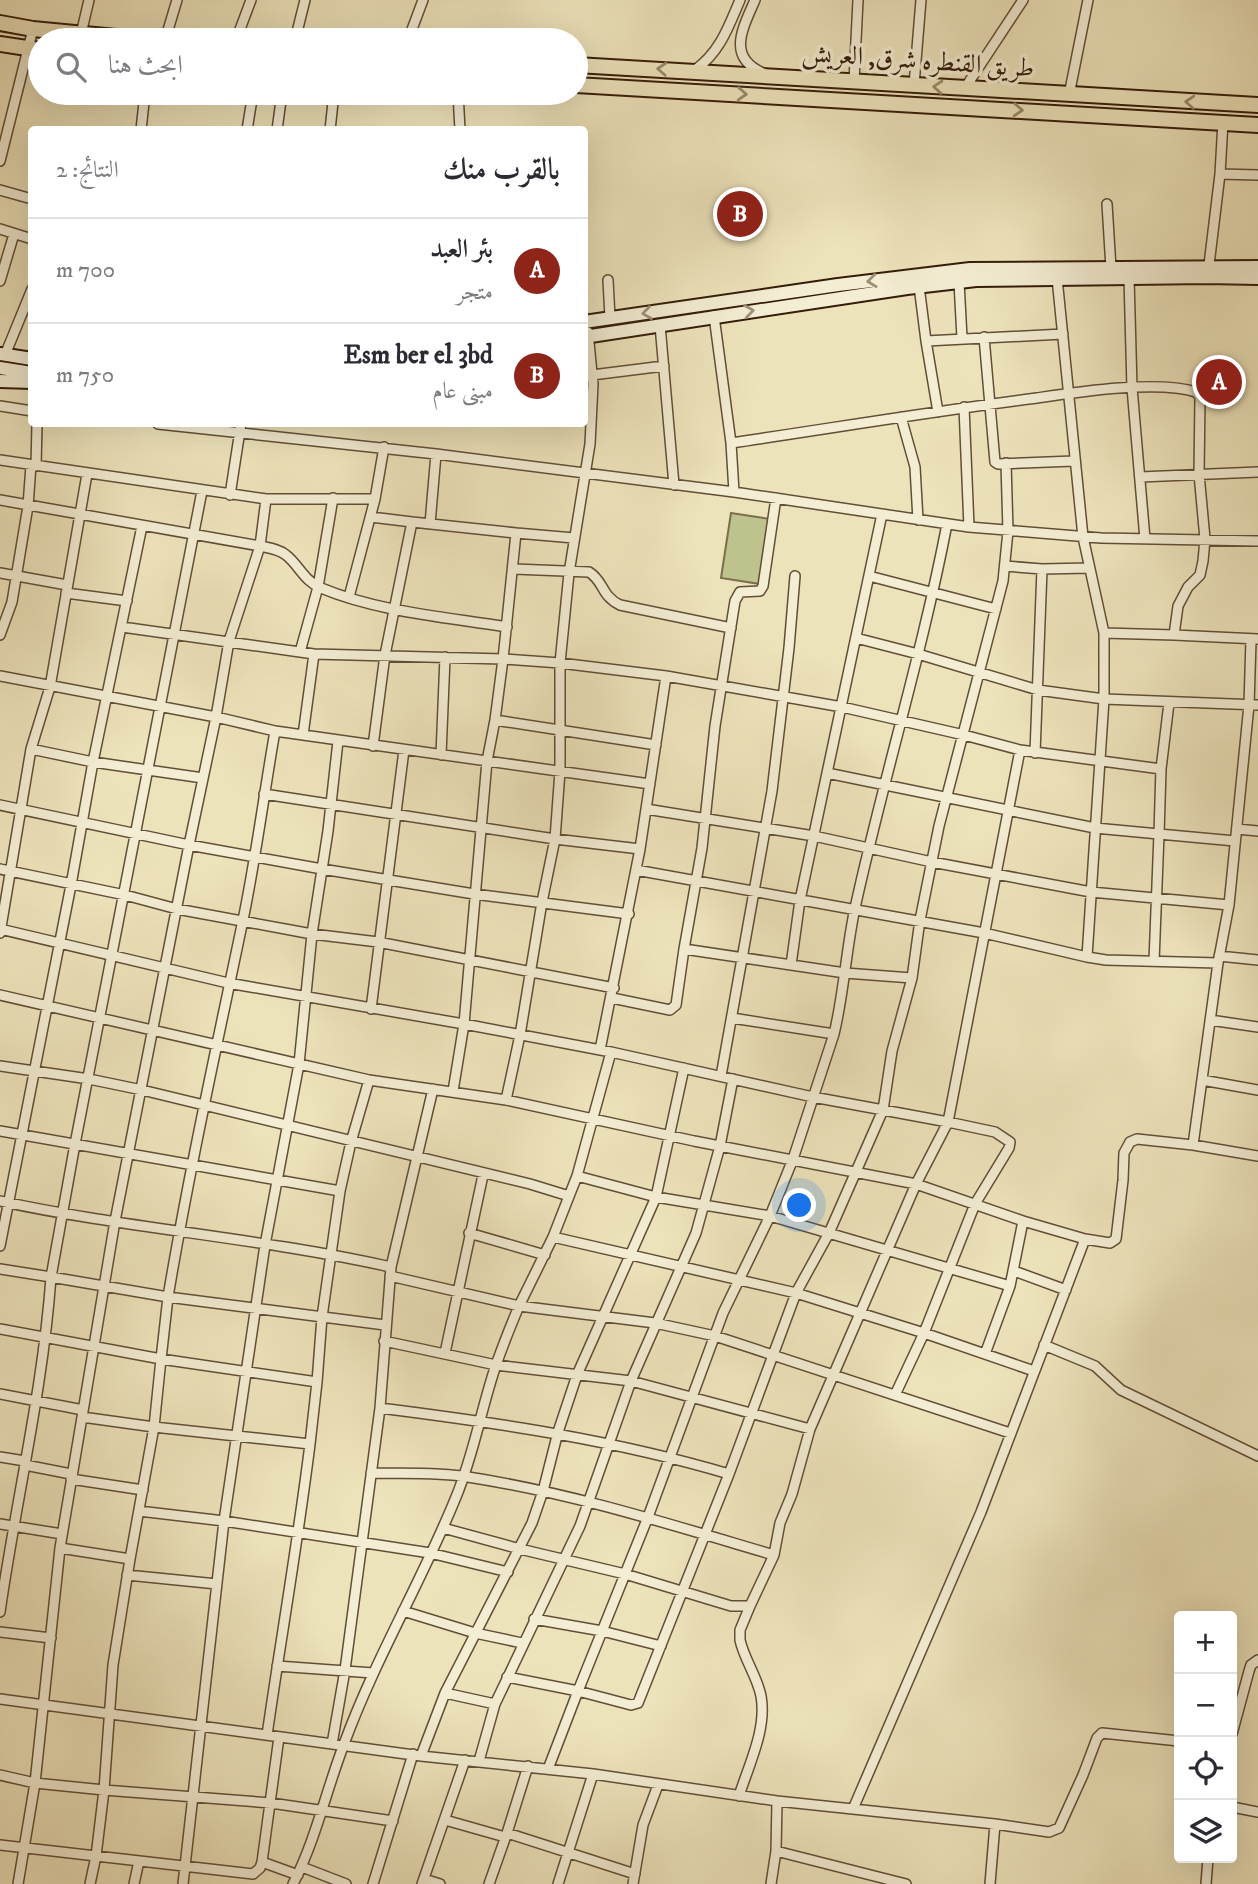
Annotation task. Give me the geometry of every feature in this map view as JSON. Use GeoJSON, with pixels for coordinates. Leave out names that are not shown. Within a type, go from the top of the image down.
{"type":"FeatureCollection","features":[{"type":"Feature","properties":{"kind":"highway"},"geometry":{"type":"LineString","coordinates":[[0,23],[28,28]]}},
{"type":"Feature","properties":{"kind":"highway"},"geometry":{"type":"LineString","coordinates":[[0,44],[28,48]]}},
{"type":"Feature","properties":{"kind":"highway","name":"طريق القنطره شرق, العريش"},"geometry":{"type":"LineString","coordinates":[[588,66],[1258,105]]}},
{"type":"Feature","properties":{"kind":"highway","name":"طريق القنطره شرق, العريش"},"geometry":{"type":"LineString","coordinates":[[588,86],[1258,125]]}},
{"type":"Feature","properties":{"kind":"main road"},"geometry":{"type":"LineString","coordinates":[[588,337],[970,269],[1038,273],[1057,278],[1129,278],[1258,267]]}},
{"type":"Feature","properties":{"kind":"main road"},"geometry":{"type":"LineString","coordinates":[[588,322],[839,292],[1111,268],[1208,272],[1258,278]]}},
{"type":"Feature","properties":{"kind":"main road"},"geometry":{"type":"LineString","coordinates":[[2,354],[28,358]]}},
{"type":"Feature","properties":{"kind":"main road"},"geometry":{"type":"LineString","coordinates":[[0,368],[28,372]]}},
{"type":"Feature","properties":{"kind":"main road"},"geometry":{"type":"LineString","coordinates":[[0,381],[28,382]]}},
{"type":"Feature","properties":{"kind":"street"},"geometry":{"type":"LineString","coordinates":[[82,28],[89,0]]}},
{"type":"Feature","properties":{"kind":"street"},"geometry":{"type":"LineString","coordinates":[[169,28],[177,0]]}},
{"type":"Feature","properties":{"kind":"street"},"geometry":{"type":"LineString","coordinates":[[240,28],[251,0]]}},
{"type":"Feature","properties":{"kind":"street"},"geometry":{"type":"LineString","coordinates":[[298,28],[305,0]]}},
{"type":"Feature","properties":{"kind":"street"},"geometry":{"type":"LineString","coordinates":[[412,28],[423,0]]}},
{"type":"Feature","properties":{"kind":"street"},"geometry":{"type":"LineString","coordinates":[[695,70],[719,47],[740,0]]}},
{"type":"Feature","properties":{"kind":"street"},"geometry":{"type":"LineString","coordinates":[[755,0],[742,30],[740,51],[749,64],[768,75]]}},
{"type":"Feature","properties":{"kind":"street"},"geometry":{"type":"LineString","coordinates":[[854,81],[859,0]]}},
{"type":"Feature","properties":{"kind":"street"},"geometry":{"type":"LineString","coordinates":[[914,85],[921,0]]}},
{"type":"Feature","properties":{"kind":"street"},"geometry":{"type":"LineString","coordinates":[[965,88],[1023,0]]}},
{"type":"Feature","properties":{"kind":"street"},"geometry":{"type":"LineString","coordinates":[[1069,95],[1088,0]]}},
{"type":"Feature","properties":{"kind":"street"},"geometry":{"type":"LineString","coordinates":[[0,161],[28,71]]}},
{"type":"Feature","properties":{"kind":"street"},"geometry":{"type":"LineString","coordinates":[[141,126],[144,105]]}},
{"type":"Feature","properties":{"kind":"street"},"geometry":{"type":"LineString","coordinates":[[248,126],[251,105]]}},
{"type":"Feature","properties":{"kind":"street"},"geometry":{"type":"LineString","coordinates":[[278,126],[280,105]]}},
{"type":"Feature","properties":{"kind":"street"},"geometry":{"type":"LineString","coordinates":[[330,126],[333,105]]}},
{"type":"Feature","properties":{"kind":"street"},"geometry":{"type":"LineString","coordinates":[[459,105],[460,126]]}},
{"type":"Feature","properties":{"kind":"street"},"geometry":{"type":"LineString","coordinates":[[1208,272],[1220,174],[1223,122]]}},
{"type":"Feature","properties":{"kind":"street"},"geometry":{"type":"LineString","coordinates":[[1220,174],[1258,175]]}},
{"type":"Feature","properties":{"kind":"street"},"geometry":{"type":"LineString","coordinates":[[0,190],[28,198]]}},
{"type":"Feature","properties":{"kind":"street"},"geometry":{"type":"LineString","coordinates":[[1107,204],[1111,268]]}},
{"type":"Feature","properties":{"kind":"street"},"geometry":{"type":"LineString","coordinates":[[0,229],[28,238]]}},
{"type":"Feature","properties":{"kind":"street"},"geometry":{"type":"LineString","coordinates":[[0,281],[14,234]]}},
{"type":"Feature","properties":{"kind":"street"},"geometry":{"type":"LineString","coordinates":[[1057,278],[1083,537],[1104,633],[1104,699],[1087,957]]}},
{"type":"Feature","properties":{"kind":"street"},"geometry":{"type":"LineString","coordinates":[[1129,278],[1132,388],[1145,538]]}},
{"type":"Feature","properties":{"kind":"street"},"geometry":{"type":"LineString","coordinates":[[608,280],[610,318]]}},
{"type":"Feature","properties":{"kind":"street"},"geometry":{"type":"LineString","coordinates":[[958,282],[962,338]]}},
{"type":"Feature","properties":{"kind":"street"},"geometry":{"type":"LineString","coordinates":[[919,286],[938,412]]}},
{"type":"Feature","properties":{"kind":"street"},"geometry":{"type":"LineString","coordinates":[[2,354],[28,298]]}},
{"type":"Feature","properties":{"kind":"street"},"geometry":{"type":"LineString","coordinates":[[714,316],[731,443],[734,492]]}},
{"type":"Feature","properties":{"kind":"street"},"geometry":{"type":"LineString","coordinates":[[660,325],[674,485]]}},
{"type":"Feature","properties":{"kind":"street"},"geometry":{"type":"LineString","coordinates":[[926,341],[1063,334]]}},
{"type":"Feature","properties":{"kind":"street"},"geometry":{"type":"LineString","coordinates":[[984,337],[995,460],[998,464],[1074,461]]}},
{"type":"Feature","properties":{"kind":"street"},"geometry":{"type":"LineString","coordinates":[[506,1100],[555,839],[560,771],[560,663],[569,573],[587,473],[591,434],[592,375],[588,345]]}},
{"type":"Feature","properties":{"kind":"street"},"geometry":{"type":"LineString","coordinates":[[592,375],[664,366]]}},
{"type":"Feature","properties":{"kind":"street"},"geometry":{"type":"LineString","coordinates":[[731,443],[1068,394],[1132,388],[1192,390],[1199,394],[1199,474],[1205,539],[1202,569],[1182,597],[1174,635]]}},
{"type":"Feature","properties":{"kind":"street"},"geometry":{"type":"LineString","coordinates":[[0,406],[28,410]]}},
{"type":"Feature","properties":{"kind":"street"},"geometry":{"type":"LineString","coordinates":[[964,407],[969,527]]}},
{"type":"Feature","properties":{"kind":"street"},"geometry":{"type":"LineString","coordinates":[[901,418],[915,467],[918,520]]}},
{"type":"Feature","properties":{"kind":"street"},"geometry":{"type":"LineString","coordinates":[[0,635],[12,602],[37,427]]}},
{"type":"Feature","properties":{"kind":"street"},"geometry":{"type":"LineString","coordinates":[[230,495],[240,427],[734,492],[969,527],[1083,537],[1258,541]]}},
{"type":"Feature","properties":{"kind":"street"},"geometry":{"type":"LineString","coordinates":[[349,597],[371,517],[384,447]]}},
{"type":"Feature","properties":{"kind":"street"},"geometry":{"type":"LineString","coordinates":[[430,524],[436,454]]}},
{"type":"Feature","properties":{"kind":"street"},"geometry":{"type":"LineString","coordinates":[[0,460],[266,499],[375,499]]}},
{"type":"Feature","properties":{"kind":"street"},"geometry":{"type":"LineString","coordinates":[[507,1677],[638,1703],[706,1535],[796,1293],[829,1233],[883,1110],[892,1051],[912,978],[932,862],[1005,566],[1008,531],[1006,463]]}},
{"type":"Feature","properties":{"kind":"street"},"geometry":{"type":"LineString","coordinates":[[1140,477],[1258,472]]}},
{"type":"Feature","properties":{"kind":"street"},"geometry":{"type":"LineString","coordinates":[[87,474],[50,687],[31,749],[5,871],[0,931],[228,983],[611,1052],[813,1097],[995,1132],[1010,1142],[1004,1158],[975,1203],[924,1333],[895,1395]]}},
{"type":"Feature","properties":{"kind":"street"},"geometry":{"type":"LineString","coordinates":[[0,1612],[12,1526],[47,1338],[51,1277],[62,1213],[202,491]]}},
{"type":"Feature","properties":{"kind":"street"},"geometry":{"type":"LineString","coordinates":[[300,652],[317,587],[333,498]]}},
{"type":"Feature","properties":{"kind":"street"},"geometry":{"type":"LineString","coordinates":[[612,998],[665,1009],[676,1005],[731,628],[738,594],[760,591],[763,586],[776,498]]}},
{"type":"Feature","properties":{"kind":"street"},"geometry":{"type":"LineString","coordinates":[[18,1884],[35,1783],[62,1534],[115,1221],[229,641],[260,546],[266,499]]}},
{"type":"Feature","properties":{"kind":"street"},"geometry":{"type":"LineString","coordinates":[[0,500],[281,551],[302,575],[317,587],[394,608],[507,627]]}},
{"type":"Feature","properties":{"kind":"street"},"geometry":{"type":"LineString","coordinates":[[791,965],[800,900],[882,514]]}},
{"type":"Feature","properties":{"kind":"street"},"geometry":{"type":"LineString","coordinates":[[371,517],[574,538]]}},
{"type":"Feature","properties":{"kind":"street"},"geometry":{"type":"LineString","coordinates":[[373,746],[385,655],[412,522]]}},
{"type":"Feature","properties":{"kind":"street"},"geometry":{"type":"LineString","coordinates":[[548,1769],[648,1517],[723,1313],[770,1216],[793,1158],[834,1034],[841,1006],[855,908],[934,592],[947,524]]}},
{"type":"Feature","properties":{"kind":"street"},"geometry":{"type":"LineString","coordinates":[[0,1246],[5,1202],[22,1133],[93,762],[142,526]]}},
{"type":"Feature","properties":{"kind":"street"},"geometry":{"type":"LineString","coordinates":[[453,1091],[464,1024],[487,761],[503,659],[516,533]]}},
{"type":"Feature","properties":{"kind":"street"},"geometry":{"type":"LineString","coordinates":[[1005,566],[1042,569],[1089,568]]}},
{"type":"Feature","properties":{"kind":"street"},"geometry":{"type":"LineString","coordinates":[[513,569],[594,574],[608,598],[620,605],[731,628]]}},
{"type":"Feature","properties":{"kind":"street"},"geometry":{"type":"LineString","coordinates":[[1035,753],[1042,569]]}},
{"type":"Feature","properties":{"kind":"street"},"geometry":{"type":"LineString","coordinates":[[0,573],[127,601]]}},
{"type":"Feature","properties":{"kind":"street"},"geometry":{"type":"LineString","coordinates":[[721,1076],[765,828],[784,697],[795,576]]}},
{"type":"Feature","properties":{"kind":"street"},"geometry":{"type":"LineString","coordinates":[[869,576],[996,609]]}},
{"type":"Feature","properties":{"kind":"street"},"geometry":{"type":"LineString","coordinates":[[122,627],[314,654],[503,659],[666,676],[842,707],[1035,753],[1161,769]]}},
{"type":"Feature","properties":{"kind":"street"},"geometry":{"type":"LineString","coordinates":[[1104,633],[1255,640],[1254,705],[1229,905],[1193,1145]]}},
{"type":"Feature","properties":{"kind":"street"},"geometry":{"type":"LineString","coordinates":[[856,638],[1038,690],[1104,699],[1254,705]]}},
{"type":"Feature","properties":{"kind":"street"},"geometry":{"type":"LineString","coordinates":[[303,735],[314,654]]}},
{"type":"Feature","properties":{"kind":"street"},"geometry":{"type":"LineString","coordinates":[[441,755],[446,657]]}},
{"type":"Feature","properties":{"kind":"street"},"geometry":{"type":"LineString","coordinates":[[0,676],[216,717],[275,731],[650,784]]}},
{"type":"Feature","properties":{"kind":"street"},"geometry":{"type":"LineString","coordinates":[[600,1050],[629,914],[666,676]]}},
{"type":"Feature","properties":{"kind":"street"},"geometry":{"type":"LineString","coordinates":[[1154,961],[1161,769],[1169,703]]}},
{"type":"Feature","properties":{"kind":"street"},"geometry":{"type":"LineString","coordinates":[[495,720],[656,745]]}},
{"type":"Feature","properties":{"kind":"street"},"geometry":{"type":"LineString","coordinates":[[90,1884],[104,1790],[116,1639],[154,1427],[179,1231],[243,920],[275,731]]}},
{"type":"Feature","properties":{"kind":"street"},"geometry":{"type":"LineString","coordinates":[[183,1884],[224,1521],[265,1245],[299,1064],[338,741]]}},
{"type":"Feature","properties":{"kind":"street"},"geometry":{"type":"LineString","coordinates":[[31,749],[93,762],[203,778]]}},
{"type":"Feature","properties":{"kind":"street"},"geometry":{"type":"LineString","coordinates":[[371,1009],[404,750]]}},
{"type":"Feature","properties":{"kind":"street"},"geometry":{"type":"LineString","coordinates":[[739,1796],[760,1732],[762,1711],[761,1695],[740,1640],[740,1630],[774,1555],[780,1523],[792,1494],[810,1429],[916,1184],[948,1122],[1020,750]]}},
{"type":"Feature","properties":{"kind":"street"},"geometry":{"type":"LineString","coordinates":[[827,773],[1095,828],[1235,841]]}},
{"type":"Feature","properties":{"kind":"street"},"geometry":{"type":"LineString","coordinates":[[264,794],[555,839],[640,849]]}},
{"type":"Feature","properties":{"kind":"street"},"geometry":{"type":"LineString","coordinates":[[0,805],[189,845],[322,869],[474,894],[629,914]]}},
{"type":"Feature","properties":{"kind":"street"},"geometry":{"type":"LineString","coordinates":[[646,809],[814,836],[932,862],[1091,892],[1229,905]]}},
{"type":"Feature","properties":{"kind":"street"},"geometry":{"type":"LineString","coordinates":[[1237,829],[1258,831]]}},
{"type":"Feature","properties":{"kind":"street"},"geometry":{"type":"LineString","coordinates":[[636,870],[920,920],[1106,960],[1258,960]]}},
{"type":"Feature","properties":{"kind":"street"},"geometry":{"type":"LineString","coordinates":[[5,871],[125,895],[177,909],[313,934],[378,942],[614,988]]}},
{"type":"Feature","properties":{"kind":"street"},"geometry":{"type":"LineString","coordinates":[[684,949],[845,973],[912,978]]}},
{"type":"Feature","properties":{"kind":"street"},"geometry":{"type":"LineString","coordinates":[[0,995],[153,1028],[369,1080],[506,1100],[670,1136],[916,1184],[1023,1221],[1084,1239],[1110,1243],[1116,1239],[1124,1180],[1123,1158],[1130,1142],[1137,1139],[1193,1145],[1258,1156]]}},
{"type":"Feature","properties":{"kind":"street"},"geometry":{"type":"LineString","coordinates":[[732,1018],[834,1034]]}},
{"type":"Feature","properties":{"kind":"street"},"geometry":{"type":"LineString","coordinates":[[1210,1020],[1258,1027]]}},
{"type":"Feature","properties":{"kind":"street"},"geometry":{"type":"LineString","coordinates":[[293,1884],[324,1810],[343,1745],[373,1673],[465,1476],[496,1365],[519,1306],[553,1237],[576,1176],[611,1052]]}},
{"type":"Feature","properties":{"kind":"street"},"geometry":{"type":"LineString","coordinates":[[0,1066],[89,1079],[204,1104],[483,1175],[530,1184],[569,1196]]}},
{"type":"Feature","properties":{"kind":"street"},"geometry":{"type":"LineString","coordinates":[[373,1884],[417,1755],[475,1633],[520,1549],[543,1492],[558,1432],[577,1375],[656,1197],[684,1068]]}},
{"type":"Feature","properties":{"kind":"street"},"geometry":{"type":"LineString","coordinates":[[479,1761],[495,1704],[590,1502],[631,1381],[655,1323],[684,1265],[705,1205],[733,1079]]}},
{"type":"Feature","properties":{"kind":"street"},"geometry":{"type":"LineString","coordinates":[[267,1735],[299,1534],[322,1317],[340,1191],[369,1080]]}},
{"type":"Feature","properties":{"kind":"street"},"geometry":{"type":"LineString","coordinates":[[1202,1080],[1258,1090]]}},
{"type":"Feature","properties":{"kind":"street"},"geometry":{"type":"LineString","coordinates":[[332,1744],[345,1670],[380,1408],[391,1272],[433,1089]]}},
{"type":"Feature","properties":{"kind":"street"},"geometry":{"type":"LineString","coordinates":[[0,1131],[340,1191]]}},
{"type":"Feature","properties":{"kind":"street"},"geometry":{"type":"LineString","coordinates":[[445,1353],[483,1175]]}},
{"type":"Feature","properties":{"kind":"street"},"geometry":{"type":"LineString","coordinates":[[576,1176],[656,1197],[770,1216],[1010,1286]]}},
{"type":"Feature","properties":{"kind":"street"},"geometry":{"type":"LineString","coordinates":[[5,1202],[333,1254],[457,1291],[519,1306],[655,1323],[715,1336],[1010,1433]]}},
{"type":"Feature","properties":{"kind":"street"},"geometry":{"type":"LineString","coordinates":[[985,1354],[1010,1286],[1023,1221]]}},
{"type":"Feature","properties":{"kind":"street"},"geometry":{"type":"LineString","coordinates":[[469,1233],[545,1255]]}},
{"type":"Feature","properties":{"kind":"street"},"geometry":{"type":"LineString","coordinates":[[553,1237],[684,1265],[796,1293],[1034,1371]]}},
{"type":"Feature","properties":{"kind":"street"},"geometry":{"type":"LineString","coordinates":[[853,1809],[981,1512],[1084,1239]]}},
{"type":"Feature","properties":{"kind":"street"},"geometry":{"type":"LineString","coordinates":[[0,1269],[169,1297],[385,1325]]}},
{"type":"Feature","properties":{"kind":"street"},"geometry":{"type":"LineString","coordinates":[[1014,1271],[1066,1290]]}},
{"type":"Feature","properties":{"kind":"street"},"geometry":{"type":"LineString","coordinates":[[0,1329],[94,1348],[317,1382]]}},
{"type":"Feature","properties":{"kind":"street"},"geometry":{"type":"LineString","coordinates":[[384,1341],[496,1365],[631,1381],[810,1429]]}},
{"type":"Feature","properties":{"kind":"street"},"geometry":{"type":"LineString","coordinates":[[1044,1345],[1095,1366],[1121,1390],[1258,1457]]}},
{"type":"Feature","properties":{"kind":"street"},"geometry":{"type":"LineString","coordinates":[[0,1394],[154,1427],[310,1444]]}},
{"type":"Feature","properties":{"kind":"street"},"geometry":{"type":"LineString","coordinates":[[380,1408],[558,1432],[670,1456],[729,1474]]}},
{"type":"Feature","properties":{"kind":"street"},"geometry":{"type":"LineString","coordinates":[[0,1457],[71,1477],[143,1490]]}},
{"type":"Feature","properties":{"kind":"street"},"geometry":{"type":"LineString","coordinates":[[371,1473],[465,1476],[590,1502],[774,1555]]}},
{"type":"Feature","properties":{"kind":"street"},"geometry":{"type":"LineString","coordinates":[[139,1511],[224,1521],[430,1553],[508,1572]]}},
{"type":"Feature","properties":{"kind":"street"},"geometry":{"type":"LineString","coordinates":[[0,1524],[62,1534]]}},
{"type":"Feature","properties":{"kind":"street"},"geometry":{"type":"LineString","coordinates":[[443,1528],[625,1574],[731,1606],[750,1606]]}},
{"type":"Feature","properties":{"kind":"street"},"geometry":{"type":"LineString","coordinates":[[60,1548],[130,1559]]}},
{"type":"Feature","properties":{"kind":"street"},"geometry":{"type":"LineString","coordinates":[[127,1575],[217,1584]]}},
{"type":"Feature","properties":{"kind":"street"},"geometry":{"type":"LineString","coordinates":[[402,1611],[475,1633],[522,1643]]}},
{"type":"Feature","properties":{"kind":"street"},"geometry":{"type":"LineString","coordinates":[[534,1619],[602,1631],[661,1646]]}},
{"type":"Feature","properties":{"kind":"street"},"geometry":{"type":"LineString","coordinates":[[0,1632],[51,1638]]}},
{"type":"Feature","properties":{"kind":"street"},"geometry":{"type":"LineString","coordinates":[[1237,1715],[1251,1665],[1258,1660]]}},
{"type":"Feature","properties":{"kind":"street"},"geometry":{"type":"LineString","coordinates":[[277,1666],[373,1673]]}},
{"type":"Feature","properties":{"kind":"street"},"geometry":{"type":"LineString","coordinates":[[445,1693],[495,1704]]}},
{"type":"Feature","properties":{"kind":"street"},"geometry":{"type":"LineString","coordinates":[[0,1699],[417,1755],[593,1774],[777,1801],[1049,1832],[1059,1828],[1097,1738],[1102,1733],[1174,1740]]}},
{"type":"Feature","properties":{"kind":"street"},"geometry":{"type":"LineString","coordinates":[[0,1845],[247,1875],[257,1871],[262,1862],[279,1737]]}},
{"type":"Feature","properties":{"kind":"street"},"geometry":{"type":"LineString","coordinates":[[440,1884],[423,1882],[466,1759]]}},
{"type":"Feature","properties":{"kind":"street"},"geometry":{"type":"LineString","coordinates":[[489,1884],[528,1766]]}},
{"type":"Feature","properties":{"kind":"street"},"geometry":{"type":"LineString","coordinates":[[558,1884],[593,1774]]}},
{"type":"Feature","properties":{"kind":"street"},"geometry":{"type":"LineString","coordinates":[[0,1775],[35,1783],[271,1803],[393,1821]]}},
{"type":"Feature","properties":{"kind":"street"},"geometry":{"type":"LineString","coordinates":[[445,1820],[569,1852],[634,1879],[643,1825],[658,1785]]}},
{"type":"Feature","properties":{"kind":"street"},"geometry":{"type":"LineString","coordinates":[[771,1884],[776,1851],[777,1801]]}},
{"type":"Feature","properties":{"kind":"street"},"geometry":{"type":"LineString","coordinates":[[1237,1808],[1258,1812]]}},
{"type":"Feature","properties":{"kind":"street"},"geometry":{"type":"LineString","coordinates":[[990,1884],[995,1824]]}},
{"type":"Feature","properties":{"kind":"street"},"geometry":{"type":"LineString","coordinates":[[776,1851],[906,1884]]}},
{"type":"Feature","properties":{"kind":"street"},"geometry":{"type":"LineString","coordinates":[[134,1884],[139,1861]]}},
{"type":"Feature","properties":{"kind":"street"},"geometry":{"type":"LineString","coordinates":[[262,1862],[346,1884]]}},
{"type":"Feature","properties":{"kind":"street"},"geometry":{"type":"LineString","coordinates":[[1206,1884],[1208,1863]]}},
{"type":"Feature","properties":{"kind":"green space"},"geometry":{"type":"Polygon","coordinates":[[[731,513],[770,519],[760,584],[721,578],[731,513]]]}},
{"type":"Feature","properties":{"kind":"place","name":"Esm ber el 3bd"},"geometry":{"type":"Point","coordinates":[740,214]}},
{"type":"Feature","properties":{"kind":"place","name":"بئر العبد"},"geometry":{"type":"Point","coordinates":[1219,382]}}]}
